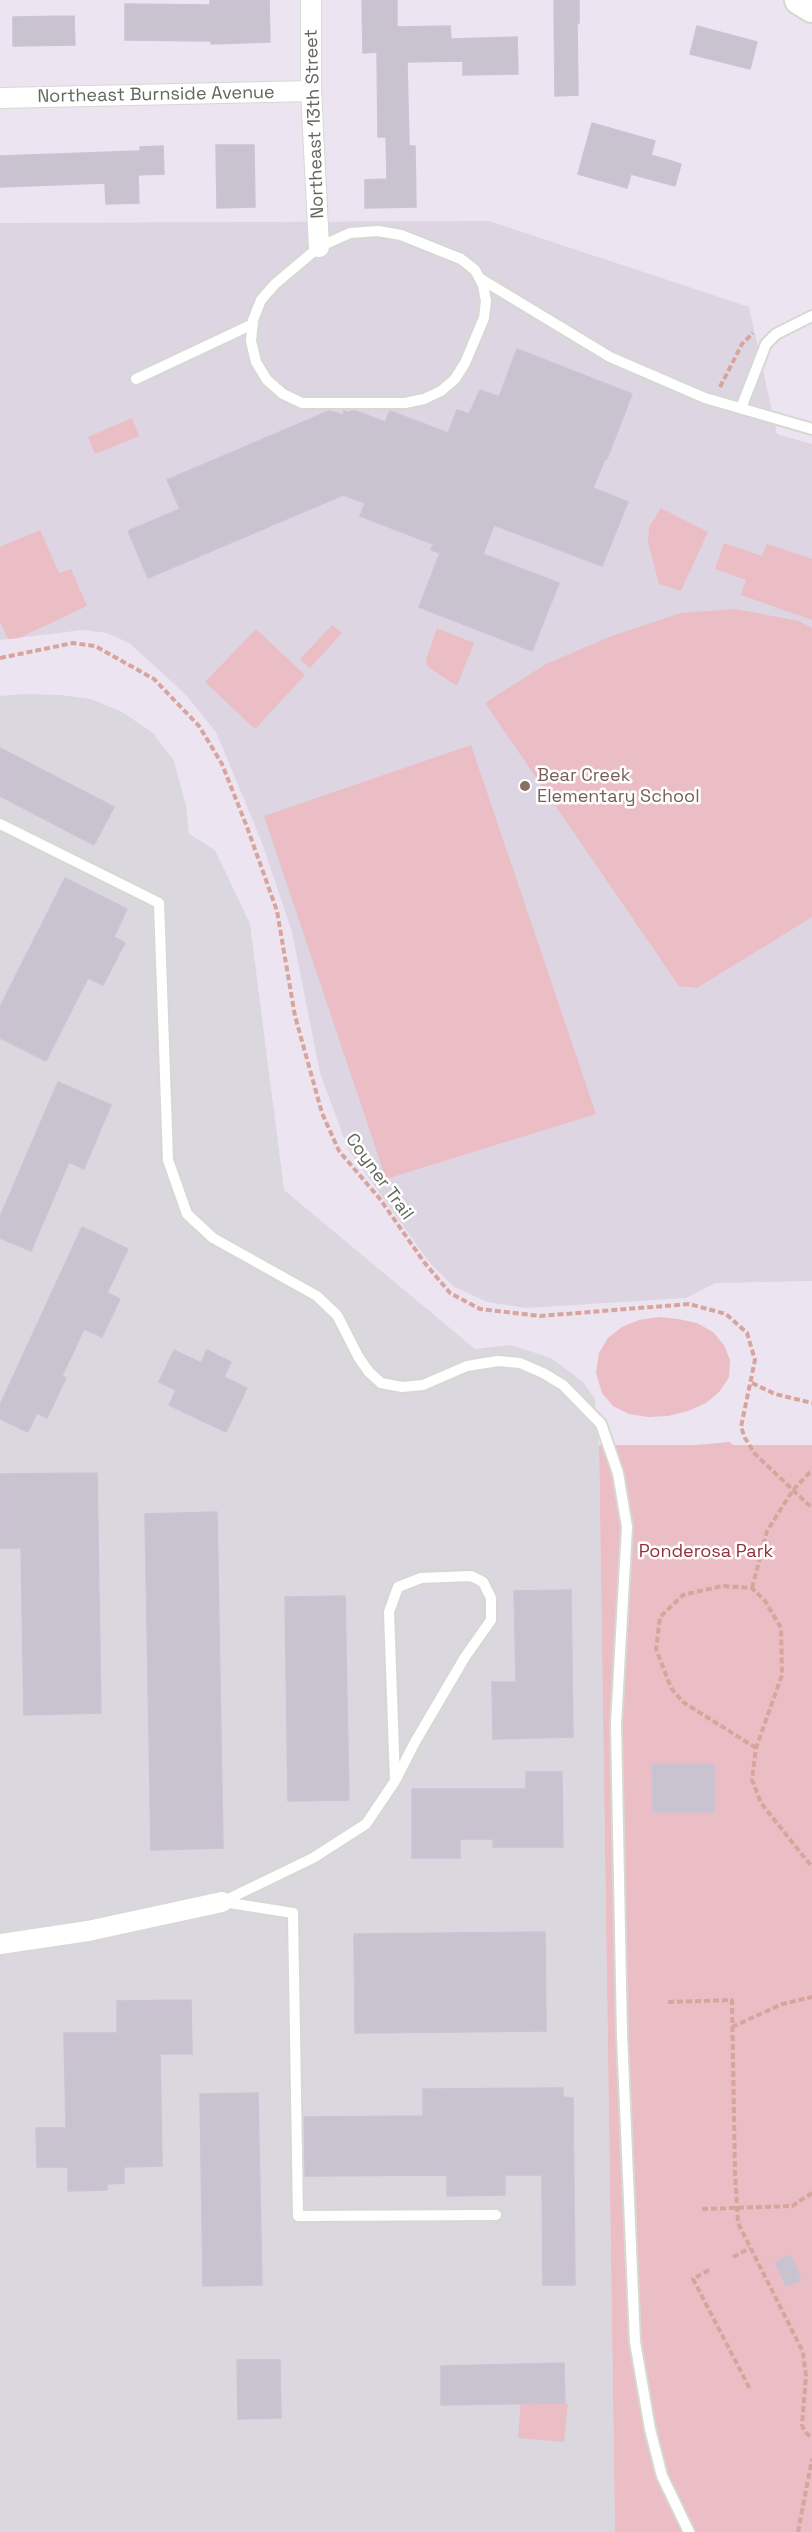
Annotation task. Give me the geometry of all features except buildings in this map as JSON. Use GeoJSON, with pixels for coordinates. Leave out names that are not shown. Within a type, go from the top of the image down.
{"type":"FeatureCollection","features":[{"type":"Feature","properties":{"kind":"street","name":"Northeast 13th Street"},"geometry":{"type":"LineString","coordinates":[[310,0],[320,248]]}},
{"type":"Feature","properties":{"kind":"street"},"geometry":{"type":"LineString","coordinates":[[800,0],[812,8]]}},
{"type":"Feature","properties":{"kind":"street","name":"Northeast Burnside Avenue"},"geometry":{"type":"LineString","coordinates":[[0,98],[312,92]]}},
{"type":"Feature","properties":{"kind":"street"},"geometry":{"type":"LineString","coordinates":[[0,1944],[88,1932],[222,1902]]}},
{"type":"Feature","properties":{"kind":"lane"},"geometry":{"type":"LineString","coordinates":[[378,231],[401,235],[461,259],[475,270],[480,279],[486,301],[484,318],[465,363],[448,385],[424,399],[405,403],[302,403],[283,394],[267,380],[256,362],[251,341],[253,324],[261,300],[275,284],[320,248],[350,233],[378,231]]}},
{"type":"Feature","properties":{"kind":"lane"},"geometry":{"type":"LineString","coordinates":[[480,279],[610,357],[705,398],[812,429]]}},
{"type":"Feature","properties":{"kind":"lane"},"geometry":{"type":"LineString","coordinates":[[741,408],[766,344],[776,334],[812,316]]}},
{"type":"Feature","properties":{"kind":"lane"},"geometry":{"type":"LineString","coordinates":[[136,379],[253,324]]}},
{"type":"Feature","properties":{"kind":"lane"},"geometry":{"type":"LineString","coordinates":[[0,824],[159,903],[168,1160],[187,1214],[213,1238],[317,1296],[337,1315],[359,1358],[381,1383],[402,1387],[423,1385],[467,1366],[498,1361],[520,1363],[543,1373],[562,1385],[601,1424],[618,1473],[627,1527],[616,1724],[622,2035],[635,2342],[650,2429],[662,2476],[688,2532]]}},
{"type":"Feature","properties":{"kind":"lane"},"geometry":{"type":"LineString","coordinates":[[222,1902],[313,1858],[366,1824],[395,1781],[420,1732],[465,1657],[491,1620],[491,1598],[483,1582],[471,1576],[421,1578],[398,1587],[389,1611],[395,1781]]}},
{"type":"Feature","properties":{"kind":"lane"},"geometry":{"type":"LineString","coordinates":[[222,1902],[293,1913],[298,2216],[496,2215]]}},
{"type":"Feature","properties":{"kind":"path","name":"Coyner Trail"},"geometry":{"type":"LineString","coordinates":[[0,658],[73,643],[95,646],[154,679],[199,726],[226,775],[277,911],[295,1016],[322,1113],[339,1151],[380,1199],[424,1262],[450,1293],[480,1309],[540,1316],[689,1304],[726,1314],[747,1333],[755,1360],[741,1427],[745,1438],[755,1454],[812,1508]]}},
{"type":"Feature","properties":{"kind":"path"},"geometry":{"type":"LineString","coordinates":[[752,1383],[775,1394],[812,1403]]}},
{"type":"Feature","properties":{"kind":"path"},"geometry":{"type":"LineString","coordinates":[[752,1588],[766,1531],[793,1490],[812,1470]]}},
{"type":"Feature","properties":{"kind":"path"},"geometry":{"type":"LineString","coordinates":[[756,1748],[683,1702],[671,1688],[656,1649],[660,1617],[683,1595],[722,1586],[752,1588],[765,1601],[782,1628],[782,1675],[756,1748],[752,1780],[761,1803],[812,1867]]}},
{"type":"Feature","properties":{"kind":"path"},"geometry":{"type":"LineString","coordinates":[[732,2027],[782,2004],[812,1997]]}},
{"type":"Feature","properties":{"kind":"path"},"geometry":{"type":"LineString","coordinates":[[668,2002],[732,2000],[738,2223],[803,2352],[806,2376],[802,2425],[805,2432],[812,2438]]}},
{"type":"Feature","properties":{"kind":"path"},"geometry":{"type":"LineString","coordinates":[[702,2209],[792,2206],[812,2193]]}},
{"type":"Feature","properties":{"kind":"path"},"geometry":{"type":"LineString","coordinates":[[733,2257],[750,2248]]}},
{"type":"Feature","properties":{"kind":"path"},"geometry":{"type":"LineString","coordinates":[[709,2270],[693,2279],[750,2389]]}},
{"type":"Feature","properties":{"kind":"path"},"geometry":{"type":"LineString","coordinates":[[798,2532],[812,2459]]}},
{"type":"Feature","properties":{"kind":"shaded area","name":"Bear Creek Elementary School"},"geometry":{"type":"Polygon","coordinates":[[[489,221],[749,307],[777,434],[812,444],[812,1281],[715,1283],[686,1298],[526,1308],[487,1302],[453,1286],[429,1262],[348,1149],[320,1073],[292,932],[261,840],[216,732],[186,695],[158,669],[129,643],[107,633],[83,630],[0,640],[0,223],[489,221]]]}},
{"type":"Feature","properties":{"kind":"shaded area"},"geometry":{"type":"Polygon","coordinates":[[[25,694],[91,699],[122,712],[153,733],[174,761],[186,806],[189,834],[215,850],[250,924],[284,1190],[475,1349],[511,1345],[551,1358],[583,1382],[595,1399],[599,1445],[615,2532],[0,2532],[0,696],[25,694]]]}},
{"type":"Feature","properties":{"kind":"green space"},"geometry":{"type":"Polygon","coordinates":[[[132,418],[139,436],[95,454],[88,437],[132,418]]]}},
{"type":"Feature","properties":{"kind":"green space"},"geometry":{"type":"Polygon","coordinates":[[[661,508],[708,532],[681,591],[659,584],[648,542],[649,527],[661,508]]]}},
{"type":"Feature","properties":{"kind":"green space"},"geometry":{"type":"Polygon","coordinates":[[[40,530],[59,573],[71,569],[87,606],[19,638],[8,639],[0,622],[0,547],[40,530]]]}},
{"type":"Feature","properties":{"kind":"green space"},"geometry":{"type":"Polygon","coordinates":[[[724,543],[762,556],[767,544],[812,559],[812,620],[741,595],[746,580],[715,569],[724,543]]]}},
{"type":"Feature","properties":{"kind":"green space"},"geometry":{"type":"Polygon","coordinates":[[[735,609],[799,621],[812,628],[812,917],[697,988],[679,986],[485,703],[546,664],[612,636],[681,613],[735,609]]]}},
{"type":"Feature","properties":{"kind":"green space"},"geometry":{"type":"Polygon","coordinates":[[[332,625],[342,633],[310,668],[300,659],[332,625]]]}},
{"type":"Feature","properties":{"kind":"green space"},"geometry":{"type":"Polygon","coordinates":[[[437,628],[474,643],[457,686],[428,667],[426,660],[437,628]]]}},
{"type":"Feature","properties":{"kind":"green space"},"geometry":{"type":"Polygon","coordinates":[[[256,629],[305,675],[255,729],[205,682],[256,629]]]}},
{"type":"Feature","properties":{"kind":"green space"},"geometry":{"type":"Polygon","coordinates":[[[471,745],[596,1114],[386,1179],[264,816],[471,745]]]}},
{"type":"Feature","properties":{"kind":"green space"},"geometry":{"type":"Polygon","coordinates":[[[659,1317],[697,1323],[713,1332],[724,1345],[730,1360],[729,1377],[720,1391],[706,1403],[688,1411],[668,1416],[648,1417],[629,1414],[613,1406],[602,1393],[596,1373],[599,1353],[608,1338],[622,1327],[639,1320],[659,1317]]]}},
{"type":"Feature","properties":{"kind":"green space","name":"Ponderosa Park"},"geometry":{"type":"Polygon","coordinates":[[[730,1442],[733,1445],[812,1445],[812,2532],[615,2532],[599,1445],[696,1445],[730,1442]]]}},
{"type":"Feature","properties":{"kind":"green space"},"geometry":{"type":"Polygon","coordinates":[[[521,2399],[568,2404],[564,2442],[518,2438],[521,2399]]]}},
{"type":"Feature","properties":{"kind":"place","name":"Bear Creek Elementary School"},"geometry":{"type":"Point","coordinates":[525,786]}}]}
